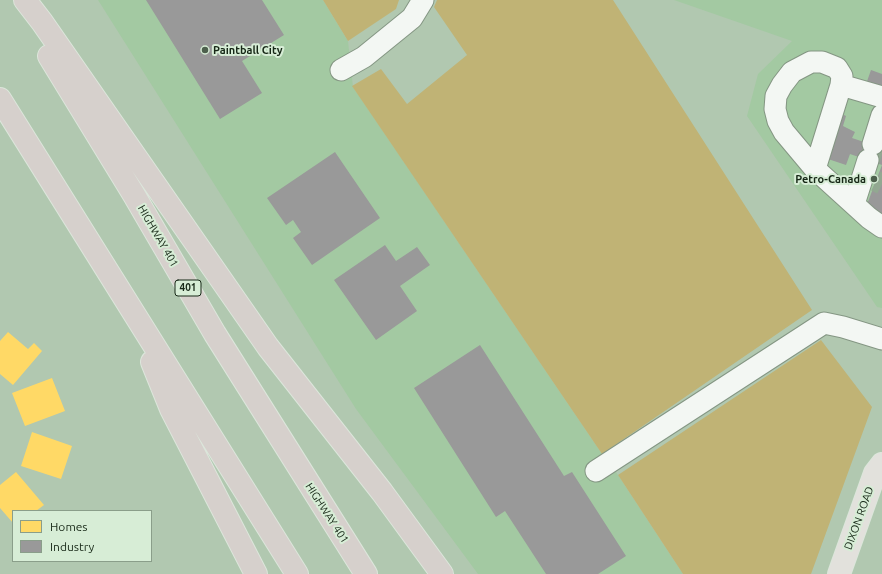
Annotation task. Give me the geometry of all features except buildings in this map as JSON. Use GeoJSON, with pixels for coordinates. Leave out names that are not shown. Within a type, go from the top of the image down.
{"type":"FeatureCollection","features":[{"type":"Feature","properties":{"kind":"highway","name":"HIGHWAY 401"},"geometry":{"type":"LineString","coordinates":[[14,0],[134,195],[220,341],[366,574]]}},
{"type":"Feature","properties":{"kind":"highway"},"geometry":{"type":"LineString","coordinates":[[25,0],[51,35],[268,347],[382,492],[442,574]]}},
{"type":"Feature","properties":{"kind":"highway"},"geometry":{"type":"LineString","coordinates":[[0,99],[297,574]]}},
{"type":"Feature","properties":{"kind":"highway"},"geometry":{"type":"LineString","coordinates":[[129,305],[171,409],[256,574]]}},
{"type":"Feature","properties":{"kind":"main road","name":"DIXON ROAD"},"geometry":{"type":"LineString","coordinates":[[839,574],[875,473],[882,464]]}},
{"type":"Feature","properties":{"kind":"street"},"geometry":{"type":"LineString","coordinates":[[341,70],[364,57],[412,18],[423,0]]}},
{"type":"Feature","properties":{"kind":"street"},"geometry":{"type":"LineString","coordinates":[[815,169],[841,85],[842,76],[837,68],[822,62],[811,62],[792,72],[782,85],[776,96],[775,109],[778,120],[784,132],[815,169],[869,218],[882,227]]}},
{"type":"Feature","properties":{"kind":"street"},"geometry":{"type":"LineString","coordinates":[[841,85],[882,97]]}},
{"type":"Feature","properties":{"kind":"street"},"geometry":{"type":"LineString","coordinates":[[854,204],[874,148]]}},
{"type":"Feature","properties":{"kind":"street"},"geometry":{"type":"LineString","coordinates":[[596,471],[824,323],[882,339]]}},
{"type":"Feature","properties":{"kind":"shaded area"},"geometry":{"type":"Polygon","coordinates":[[[98,0],[323,0],[348,41],[353,87],[602,454],[618,475],[683,574],[478,574],[356,409],[98,0]]]}},
{"type":"Feature","properties":{"kind":"shaded area"},"geometry":{"type":"Polygon","coordinates":[[[323,0],[399,0],[396,9],[348,41],[323,0]]]}},
{"type":"Feature","properties":{"kind":"shaded area"},"geometry":{"type":"Polygon","coordinates":[[[437,0],[613,0],[812,310],[602,454],[352,86],[381,69],[407,104],[467,55],[434,7],[437,0]]]}},
{"type":"Feature","properties":{"kind":"shaded area"},"geometry":{"type":"Polygon","coordinates":[[[674,0],[882,0],[882,308],[877,307],[747,116],[758,74],[792,41],[674,0]]]}},
{"type":"Feature","properties":{"kind":"shaded area"},"geometry":{"type":"Polygon","coordinates":[[[821,340],[872,407],[811,574],[683,574],[618,475],[821,340]]]}},
{"type":"Feature","properties":{"kind":"tunnel"},"geometry":{"type":"LineString","coordinates":[[871,151],[882,154]]}},
{"type":"Feature","properties":{"kind":"tunnel"},"geometry":{"type":"LineString","coordinates":[[876,181],[882,184]]}},
{"type":"Feature","properties":{"kind":"place","name":"Paintball City"},"geometry":{"type":"Point","coordinates":[205,50]}},
{"type":"Feature","properties":{"kind":"place","name":"Petro-Canada"},"geometry":{"type":"Point","coordinates":[874,179]}}]}
